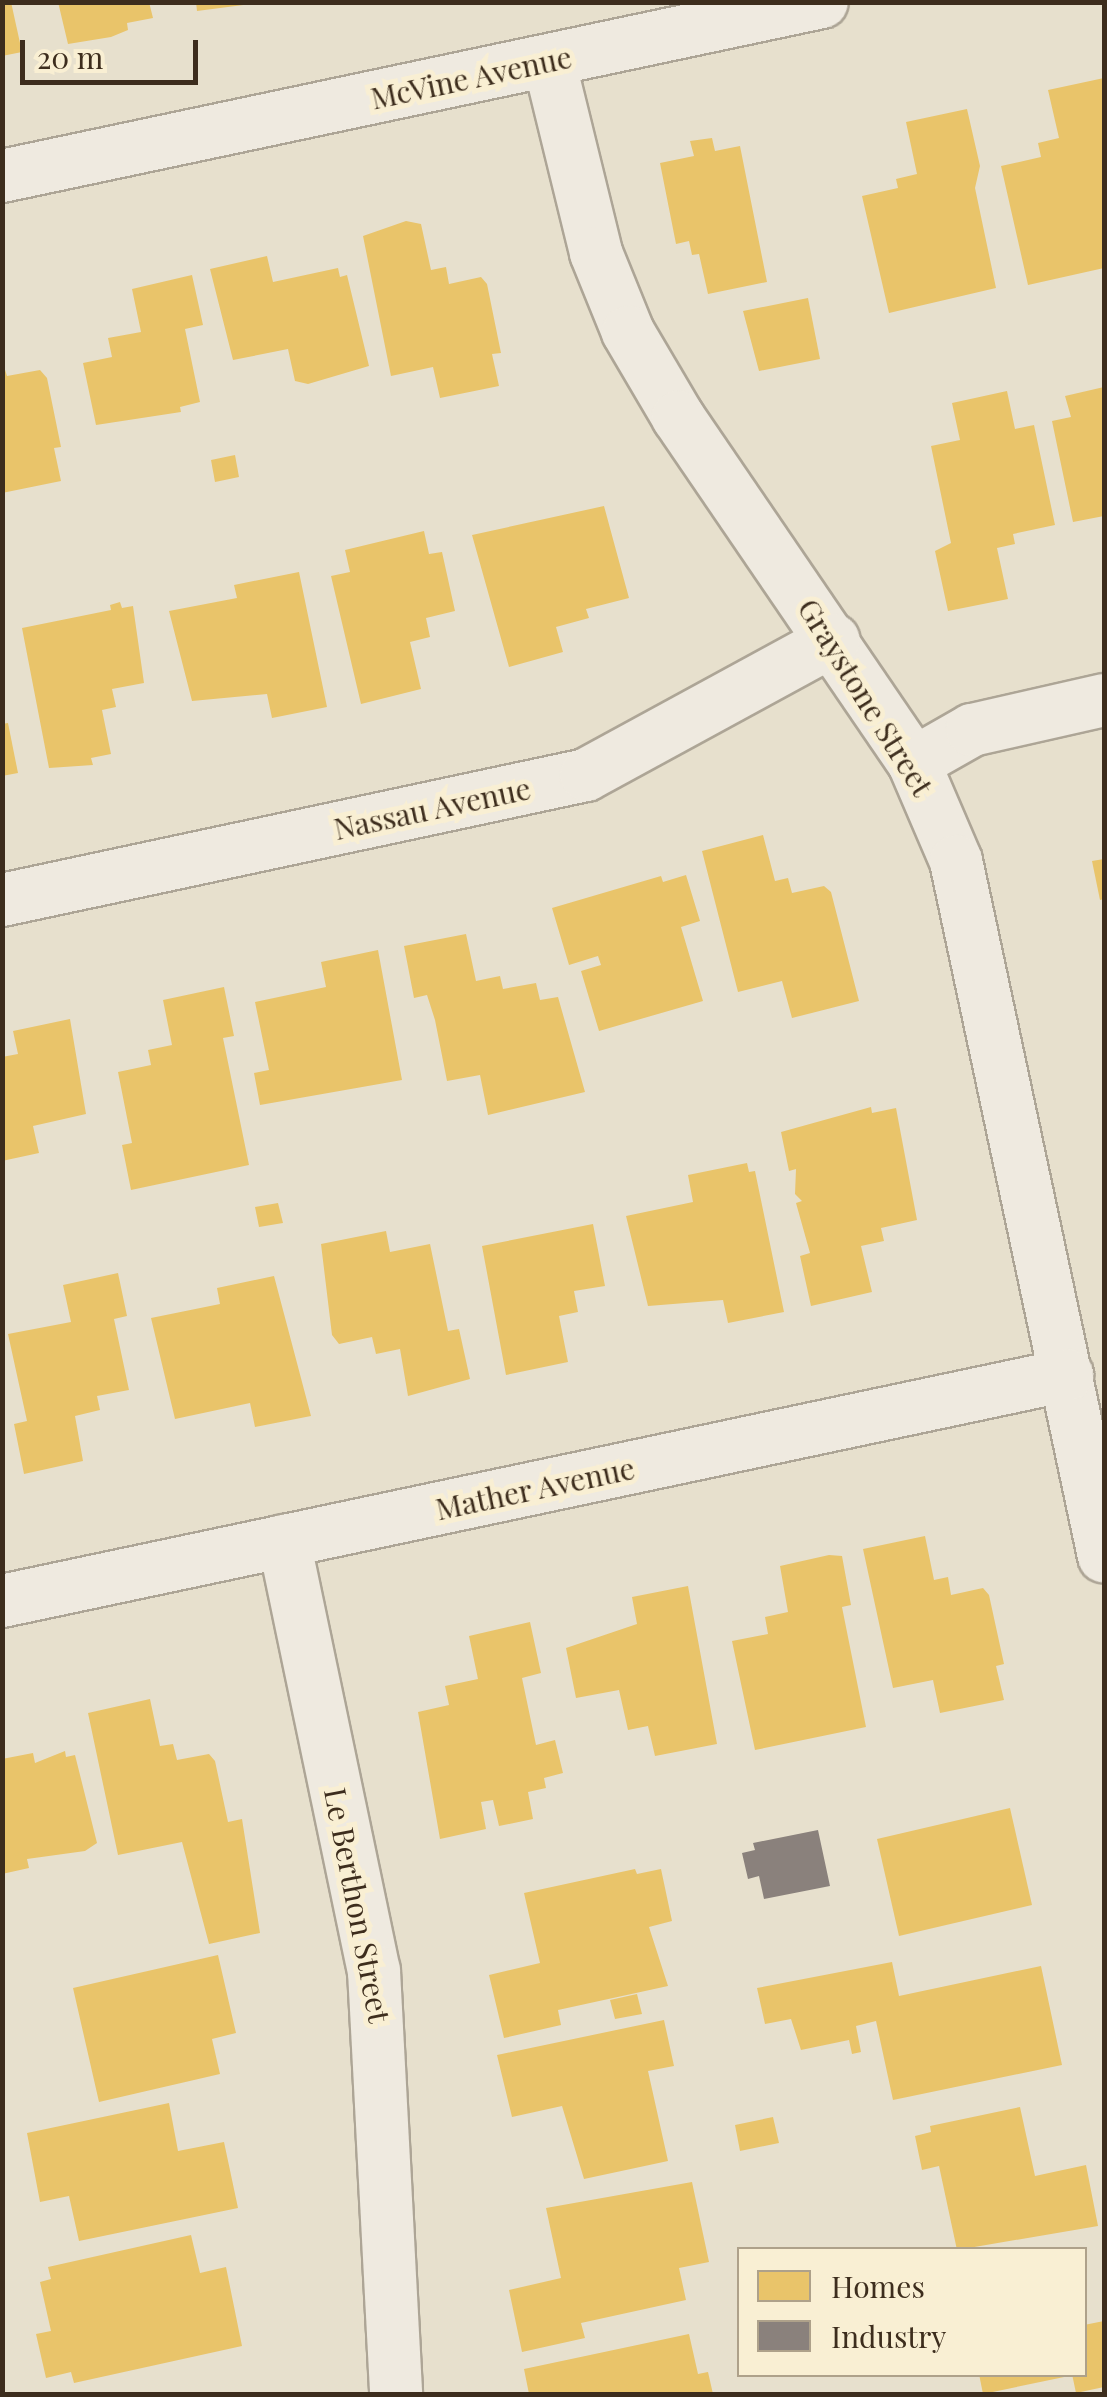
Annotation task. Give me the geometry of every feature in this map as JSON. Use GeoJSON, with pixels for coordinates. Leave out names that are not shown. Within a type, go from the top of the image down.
{"type":"FeatureCollection","features":[{"type":"Feature","properties":{"kind":"street","name":"McVine Avenue"},"geometry":{"type":"LineString","coordinates":[[2,176],[822,2]]}},
{"type":"Feature","properties":{"kind":"street","name":"Graystone Street"},"geometry":{"type":"LineString","coordinates":[[549,61],[596,253],[628,332],[678,417],[834,640],[914,764],[971,914],[1104,1556]]}},
{"type":"Feature","properties":{"kind":"street","name":"Nassau Avenue"},"geometry":{"type":"LineString","coordinates":[[2,900],[586,775],[834,640]]}},
{"type":"Feature","properties":{"kind":"street"},"geometry":{"type":"LineString","coordinates":[[914,764],[972,730],[1104,700]]}},
{"type":"Feature","properties":{"kind":"street","name":"Mather Avenue"},"geometry":{"type":"LineString","coordinates":[[2,1602],[1067,1375]]}},
{"type":"Feature","properties":{"kind":"street","name":"Le Berthon Street"},"geometry":{"type":"LineString","coordinates":[[284,1541],[374,1971],[396,2394]]}},
{"type":"Feature","properties":{"kind":"building: Homes"},"geometry":{"type":"Polygon","coordinates":[[[2,2],[11,2],[22,52],[2,56],[2,2]]]}},
{"type":"Feature","properties":{"kind":"building: Homes"},"geometry":{"type":"Polygon","coordinates":[[[58,2],[149,2],[153,18],[127,23],[128,30],[111,37],[68,44],[58,2]]]}},
{"type":"Feature","properties":{"kind":"building: Homes"},"geometry":{"type":"Polygon","coordinates":[[[196,2],[250,2],[251,4],[197,11],[196,2]]]}},
{"type":"Feature","properties":{"kind":"building: Homes"},"geometry":{"type":"Polygon","coordinates":[[[1104,78],[1104,268],[1028,285],[1001,166],[1041,157],[1038,143],[1059,138],[1048,90],[1104,78]]]}},
{"type":"Feature","properties":{"kind":"building: Homes"},"geometry":{"type":"Polygon","coordinates":[[[967,109],[980,166],[975,188],[996,288],[889,313],[862,196],[898,188],[896,179],[917,174],[906,122],[967,109]]]}},
{"type":"Feature","properties":{"kind":"building: Homes"},"geometry":{"type":"Polygon","coordinates":[[[712,138],[715,151],[740,146],[767,282],[708,294],[699,254],[692,255],[689,241],[676,244],[660,163],[694,156],[690,141],[712,138]]]}},
{"type":"Feature","properties":{"kind":"building: Homes"},"geometry":{"type":"Polygon","coordinates":[[[406,221],[421,224],[431,270],[446,267],[449,284],[481,277],[487,284],[501,353],[492,354],[499,386],[440,398],[433,367],[391,376],[363,236],[406,221]]]}},
{"type":"Feature","properties":{"kind":"building: Homes"},"geometry":{"type":"Polygon","coordinates":[[[267,256],[273,282],[338,268],[340,277],[347,275],[369,366],[308,384],[295,381],[288,349],[233,360],[210,269],[267,256]]]}},
{"type":"Feature","properties":{"kind":"building: Homes"},"geometry":{"type":"Polygon","coordinates":[[[192,275],[203,325],[185,329],[200,402],[180,407],[181,412],[96,425],[83,363],[112,357],[108,338],[141,332],[132,289],[192,275]]]}},
{"type":"Feature","properties":{"kind":"building: Homes"},"geometry":{"type":"Polygon","coordinates":[[[808,298],[820,359],[759,371],[743,311],[808,298]]]}},
{"type":"Feature","properties":{"kind":"building: Homes"},"geometry":{"type":"Polygon","coordinates":[[[2,360],[7,376],[40,370],[47,378],[61,447],[54,448],[61,481],[2,493],[2,360]]]}},
{"type":"Feature","properties":{"kind":"building: Homes"},"geometry":{"type":"Polygon","coordinates":[[[1104,387],[1104,516],[1073,522],[1052,421],[1071,417],[1065,396],[1104,387]]]}},
{"type":"Feature","properties":{"kind":"building: Homes"},"geometry":{"type":"Polygon","coordinates":[[[1007,391],[1015,429],[1034,425],[1055,525],[1013,534],[1015,544],[997,548],[1008,599],[948,611],[935,551],[951,543],[931,446],[960,440],[952,403],[1007,391]]]}},
{"type":"Feature","properties":{"kind":"building: Homes"},"geometry":{"type":"Polygon","coordinates":[[[235,455],[239,477],[215,482],[211,460],[235,455]]]}},
{"type":"Feature","properties":{"kind":"building: Homes"},"geometry":{"type":"Polygon","coordinates":[[[604,506],[629,598],[586,609],[589,618],[556,627],[563,652],[509,667],[472,535],[604,506]]]}},
{"type":"Feature","properties":{"kind":"building: Homes"},"geometry":{"type":"Polygon","coordinates":[[[424,531],[429,554],[442,552],[455,611],[426,618],[430,637],[410,642],[421,689],[361,704],[331,576],[350,572],[345,550],[424,531]]]}},
{"type":"Feature","properties":{"kind":"building: Homes"},"geometry":{"type":"Polygon","coordinates":[[[299,572],[327,707],[272,718],[267,694],[192,701],[169,611],[237,598],[234,585],[299,572]]]}},
{"type":"Feature","properties":{"kind":"building: Homes"},"geometry":{"type":"Polygon","coordinates":[[[120,602],[122,608],[133,606],[144,683],[112,689],[116,707],[102,710],[111,754],[91,758],[93,765],[49,768],[22,628],[111,610],[110,605],[120,602]]]}},
{"type":"Feature","properties":{"kind":"building: Homes"},"geometry":{"type":"Polygon","coordinates":[[[8,723],[18,773],[2,776],[2,724],[8,723]]]}},
{"type":"Feature","properties":{"kind":"building: Homes"},"geometry":{"type":"Polygon","coordinates":[[[763,835],[775,881],[788,878],[792,893],[824,886],[831,892],[859,1001],[792,1018],[782,981],[738,992],[702,851],[763,835]]]}},
{"type":"Feature","properties":{"kind":"building: Homes"},"geometry":{"type":"Polygon","coordinates":[[[1104,859],[1104,899],[1100,900],[1092,861],[1104,859]]]}},
{"type":"Feature","properties":{"kind":"building: Homes"},"geometry":{"type":"Polygon","coordinates":[[[686,875],[700,921],[681,927],[703,1001],[599,1031],[581,971],[601,965],[598,956],[569,965],[552,908],[661,876],[663,882],[686,875]]]}},
{"type":"Feature","properties":{"kind":"building: Homes"},"geometry":{"type":"Polygon","coordinates":[[[466,934],[476,981],[500,976],[503,989],[536,983],[540,1000],[558,997],[585,1092],[488,1115],[480,1075],[447,1081],[435,1020],[427,995],[414,998],[404,946],[466,934]]]}},
{"type":"Feature","properties":{"kind":"building: Homes"},"geometry":{"type":"Polygon","coordinates":[[[378,950],[402,1080],[260,1105],[254,1073],[269,1070],[255,1002],[326,987],[321,962],[378,950]]]}},
{"type":"Feature","properties":{"kind":"building: Homes"},"geometry":{"type":"Polygon","coordinates":[[[224,987],[234,1036],[223,1038],[249,1165],[131,1190],[122,1145],[132,1143],[118,1072],[151,1065],[148,1050],[172,1045],[163,1000],[224,987]]]}},
{"type":"Feature","properties":{"kind":"building: Homes"},"geometry":{"type":"Polygon","coordinates":[[[70,1019],[86,1114],[33,1126],[39,1153],[2,1161],[2,1057],[18,1054],[13,1031],[70,1019]]]}},
{"type":"Feature","properties":{"kind":"building: Homes"},"geometry":{"type":"Polygon","coordinates":[[[871,1107],[872,1113],[896,1108],[917,1220],[881,1228],[884,1241],[861,1246],[872,1292],[811,1306],[800,1256],[810,1253],[796,1203],[802,1201],[795,1194],[796,1169],[789,1171],[781,1132],[871,1107]]]}},
{"type":"Feature","properties":{"kind":"building: Homes"},"geometry":{"type":"Polygon","coordinates":[[[747,1163],[749,1172],[755,1171],[784,1312],[728,1323],[723,1300],[648,1306],[626,1216],[693,1202],[688,1175],[747,1163]]]}},
{"type":"Feature","properties":{"kind":"building: Homes"},"geometry":{"type":"Polygon","coordinates":[[[278,1203],[283,1223],[259,1227],[255,1207],[278,1203]]]}},
{"type":"Feature","properties":{"kind":"building: Homes"},"geometry":{"type":"Polygon","coordinates":[[[593,1224],[605,1286],[574,1291],[578,1312],[559,1316],[568,1362],[506,1375],[482,1246],[593,1224]]]}},
{"type":"Feature","properties":{"kind":"building: Homes"},"geometry":{"type":"Polygon","coordinates":[[[386,1231],[390,1252],[430,1244],[448,1331],[459,1329],[470,1379],[408,1396],[400,1349],[376,1354],[372,1337],[339,1344],[332,1335],[321,1244],[386,1231]]]}},
{"type":"Feature","properties":{"kind":"building: Homes"},"geometry":{"type":"Polygon","coordinates":[[[118,1273],[127,1316],[114,1319],[129,1390],[97,1396],[100,1410],[75,1416],[83,1461],[24,1474],[14,1424],[27,1421],[8,1334],[71,1322],[63,1285],[118,1273]]]}},
{"type":"Feature","properties":{"kind":"building: Homes"},"geometry":{"type":"Polygon","coordinates":[[[274,1276],[311,1416],[255,1427],[250,1403],[175,1419],[151,1318],[220,1304],[217,1288],[274,1276]]]}},
{"type":"Feature","properties":{"kind":"building: Homes"},"geometry":{"type":"Polygon","coordinates":[[[925,1536],[934,1580],[948,1577],[951,1595],[983,1588],[989,1595],[1004,1664],[996,1666],[1004,1700],[940,1713],[933,1680],[893,1688],[863,1549],[925,1536]]]}},
{"type":"Feature","properties":{"kind":"building: Homes"},"geometry":{"type":"Polygon","coordinates":[[[829,1555],[842,1556],[851,1605],[842,1607],[866,1727],[755,1750],[732,1641],[768,1634],[765,1617],[788,1612],[780,1566],[829,1555]]]}},
{"type":"Feature","properties":{"kind":"building: Homes"},"geometry":{"type":"Polygon","coordinates":[[[688,1586],[717,1744],[655,1756],[648,1726],[628,1730],[619,1690],[576,1698],[566,1648],[637,1624],[632,1597],[688,1586]]]}},
{"type":"Feature","properties":{"kind":"building: Homes"},"geometry":{"type":"Polygon","coordinates":[[[530,1622],[541,1673],[522,1678],[536,1745],[555,1740],[563,1773],[544,1778],[546,1788],[528,1792],[533,1819],[499,1826],[493,1800],[481,1802],[486,1829],[440,1839],[418,1712],[449,1705],[445,1686],[478,1679],[469,1636],[530,1622]]]}},
{"type":"Feature","properties":{"kind":"building: Homes"},"geometry":{"type":"Polygon","coordinates":[[[150,1699],[160,1746],[173,1744],[177,1760],[209,1754],[215,1761],[228,1822],[242,1819],[260,1933],[209,1944],[182,1842],[118,1855],[88,1713],[150,1699]]]}},
{"type":"Feature","properties":{"kind":"building: Homes"},"geometry":{"type":"Polygon","coordinates":[[[65,1751],[66,1757],[75,1755],[97,1843],[85,1851],[27,1859],[29,1868],[2,1874],[2,1759],[33,1753],[35,1763],[65,1751]]]}},
{"type":"Feature","properties":{"kind":"building: Homes"},"geometry":{"type":"Polygon","coordinates":[[[1010,1808],[1032,1905],[899,1936],[877,1839],[1010,1808]]]}},
{"type":"Feature","properties":{"kind":"building: Homes"},"geometry":{"type":"Polygon","coordinates":[[[635,1869],[637,1874],[661,1869],[672,1921],[649,1927],[668,1986],[558,2010],[561,2025],[504,2038],[489,1975],[540,1963],[524,1893],[635,1869]]]}},
{"type":"Feature","properties":{"kind":"building: Homes"},"geometry":{"type":"Polygon","coordinates":[[[218,1955],[236,2033],[212,2039],[220,2074],[99,2102],[73,1988],[218,1955]]]}},
{"type":"Feature","properties":{"kind":"building: Homes"},"geometry":{"type":"Polygon","coordinates":[[[892,1962],[899,1996],[1041,1966],[1062,2065],[893,2100],[876,2021],[856,2026],[861,2052],[852,2054],[849,2040],[801,2050],[791,2019],[765,2024],[757,1988],[892,1962]]]}},
{"type":"Feature","properties":{"kind":"building: Homes"},"geometry":{"type":"Polygon","coordinates":[[[637,1994],[642,2014],[615,2019],[610,2000],[637,1994]]]}},
{"type":"Feature","properties":{"kind":"building: Homes"},"geometry":{"type":"Polygon","coordinates":[[[664,2020],[674,2066],[648,2071],[668,2161],[584,2179],[562,2106],[512,2117],[497,2055],[664,2020]]]}},
{"type":"Feature","properties":{"kind":"building: Homes"},"geometry":{"type":"Polygon","coordinates":[[[169,2103],[178,2151],[224,2142],[238,2208],[79,2241],[69,2196],[40,2202],[27,2133],[169,2103]]]}},
{"type":"Feature","properties":{"kind":"building: Homes"},"geometry":{"type":"Polygon","coordinates":[[[1020,2107],[1035,2176],[1086,2165],[1098,2226],[956,2247],[939,2166],[922,2170],[915,2136],[931,2132],[930,2126],[1020,2107]]]}},
{"type":"Feature","properties":{"kind":"building: Homes"},"geometry":{"type":"Polygon","coordinates":[[[773,2117],[779,2143],[740,2151],[735,2125],[773,2117]]]}},
{"type":"Feature","properties":{"kind":"building: Homes"},"geometry":{"type":"Polygon","coordinates":[[[692,2182],[709,2262],[679,2268],[686,2300],[581,2323],[585,2338],[522,2352],[509,2290],[561,2278],[546,2208],[692,2182]]]}},
{"type":"Feature","properties":{"kind":"building: Homes"},"geometry":{"type":"Polygon","coordinates":[[[191,2235],[200,2273],[226,2267],[242,2346],[74,2383],[71,2372],[46,2378],[36,2334],[51,2331],[40,2282],[51,2279],[48,2267],[191,2235]]]}},
{"type":"Feature","properties":{"kind":"building: Homes"},"geometry":{"type":"Polygon","coordinates":[[[1104,2321],[1104,2387],[1076,2393],[1073,2377],[1087,2377],[1087,2324],[1104,2321]]]}},
{"type":"Feature","properties":{"kind":"building: Homes"},"geometry":{"type":"Polygon","coordinates":[[[689,2334],[698,2374],[708,2372],[713,2394],[529,2394],[524,2369],[689,2334]]]}},
{"type":"Feature","properties":{"kind":"building: Homes"},"geometry":{"type":"Polygon","coordinates":[[[980,2377],[1064,2377],[983,2394],[980,2377]]]}},
{"type":"Feature","properties":{"kind":"building: Industry"},"geometry":{"type":"Polygon","coordinates":[[[818,1830],[830,1886],[764,1899],[759,1876],[748,1879],[742,1853],[755,1850],[753,1843],[818,1830]]]}}]}
